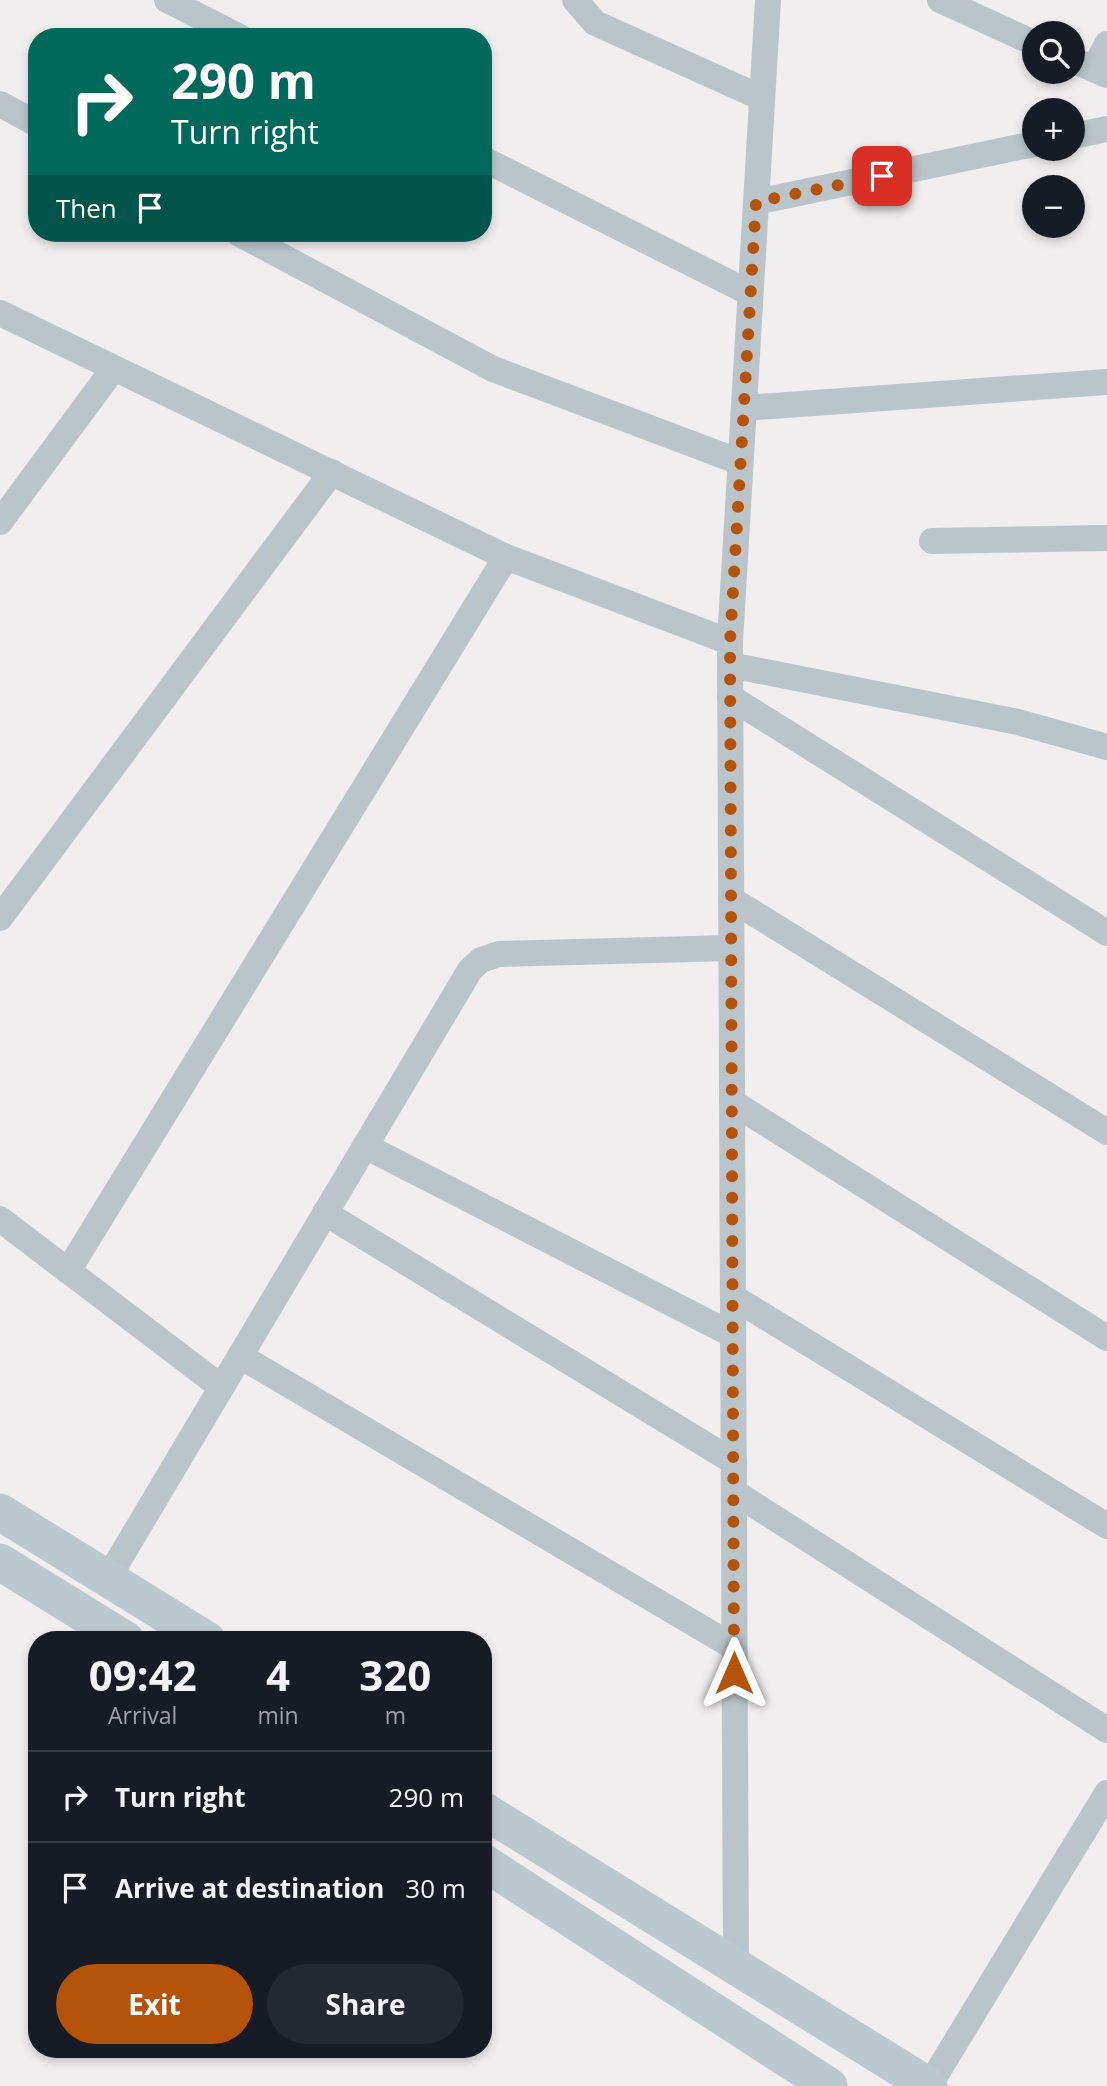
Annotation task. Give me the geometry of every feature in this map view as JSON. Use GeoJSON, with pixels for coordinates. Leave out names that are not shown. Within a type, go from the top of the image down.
{"type":"FeatureCollection","features":[{"type":"Feature","properties":{"kind":"street"},"geometry":{"type":"LineString","coordinates":[[167,0],[222,28]]}},
{"type":"Feature","properties":{"kind":"street"},"geometry":{"type":"LineString","coordinates":[[575,0],[595,23],[762,99]]}},
{"type":"Feature","properties":{"kind":"street"},"geometry":{"type":"LineString","coordinates":[[736,1966],[730,654],[768,0]]}},
{"type":"Feature","properties":{"kind":"street"},"geometry":{"type":"LineString","coordinates":[[940,0],[1022,38]]}},
{"type":"Feature","properties":{"kind":"street"},"geometry":{"type":"LineString","coordinates":[[1091,68],[1107,44]]}},
{"type":"Feature","properties":{"kind":"street"},"geometry":{"type":"LineString","coordinates":[[0,104],[28,119]]}},
{"type":"Feature","properties":{"kind":"street"},"geometry":{"type":"LineString","coordinates":[[1085,134],[1107,129]]}},
{"type":"Feature","properties":{"kind":"street"},"geometry":{"type":"LineString","coordinates":[[756,202],[1022,147]]}},
{"type":"Feature","properties":{"kind":"street"},"geometry":{"type":"LineString","coordinates":[[492,164],[750,293]]}},
{"type":"Feature","properties":{"kind":"street"},"geometry":{"type":"LineString","coordinates":[[255,242],[493,369],[740,462]]}},
{"type":"Feature","properties":{"kind":"street"},"geometry":{"type":"LineString","coordinates":[[0,313],[506,556],[730,654],[1018,722],[1107,747]]}},
{"type":"Feature","properties":{"kind":"street"},"geometry":{"type":"LineString","coordinates":[[0,523],[114,368]]}},
{"type":"Feature","properties":{"kind":"street"},"geometry":{"type":"LineString","coordinates":[[744,408],[1107,382]]}},
{"type":"Feature","properties":{"kind":"street"},"geometry":{"type":"LineString","coordinates":[[0,918],[332,472]]}},
{"type":"Feature","properties":{"kind":"street"},"geometry":{"type":"LineString","coordinates":[[932,541],[1107,538]]}},
{"type":"Feature","properties":{"kind":"street"},"geometry":{"type":"LineString","coordinates":[[68,1270],[506,556]]}},
{"type":"Feature","properties":{"kind":"street"},"geometry":{"type":"LineString","coordinates":[[730,697],[1107,933]]}},
{"type":"Feature","properties":{"kind":"street"},"geometry":{"type":"LineString","coordinates":[[731,899],[1107,1132]]}},
{"type":"Feature","properties":{"kind":"street"},"geometry":{"type":"LineString","coordinates":[[108,1578],[470,970],[481,960],[499,954],[731,948]]}},
{"type":"Feature","properties":{"kind":"street"},"geometry":{"type":"LineString","coordinates":[[732,1101],[1107,1338]]}},
{"type":"Feature","properties":{"kind":"street"},"geometry":{"type":"LineString","coordinates":[[365,1146],[733,1335]]}},
{"type":"Feature","properties":{"kind":"street"},"geometry":{"type":"LineString","coordinates":[[325,1213],[734,1462]]}},
{"type":"Feature","properties":{"kind":"street"},"geometry":{"type":"LineString","coordinates":[[0,1219],[221,1387]]}},
{"type":"Feature","properties":{"kind":"street"},"geometry":{"type":"LineString","coordinates":[[733,1297],[1107,1526]]}},
{"type":"Feature","properties":{"kind":"street"},"geometry":{"type":"LineString","coordinates":[[240,1356],[734,1647]]}},
{"type":"Feature","properties":{"kind":"street"},"geometry":{"type":"LineString","coordinates":[[734,1492],[1107,1730]]}},
{"type":"Feature","properties":{"kind":"street"},"geometry":{"type":"LineString","coordinates":[[0,1511],[193,1631]]}},
{"type":"Feature","properties":{"kind":"street"},"geometry":{"type":"LineString","coordinates":[[0,1562],[111,1631]]}},
{"type":"Feature","properties":{"kind":"street"},"geometry":{"type":"LineString","coordinates":[[492,1816],[929,2086],[1105,1800]]}},
{"type":"Feature","properties":{"kind":"street"},"geometry":{"type":"LineString","coordinates":[[492,1867],[829,2086]]}},
{"type":"Feature","properties":{"kind":"route"},"geometry":{"type":"LineString","coordinates":[[734,1673],[730,642],[756,202],[882,176]]}}]}
